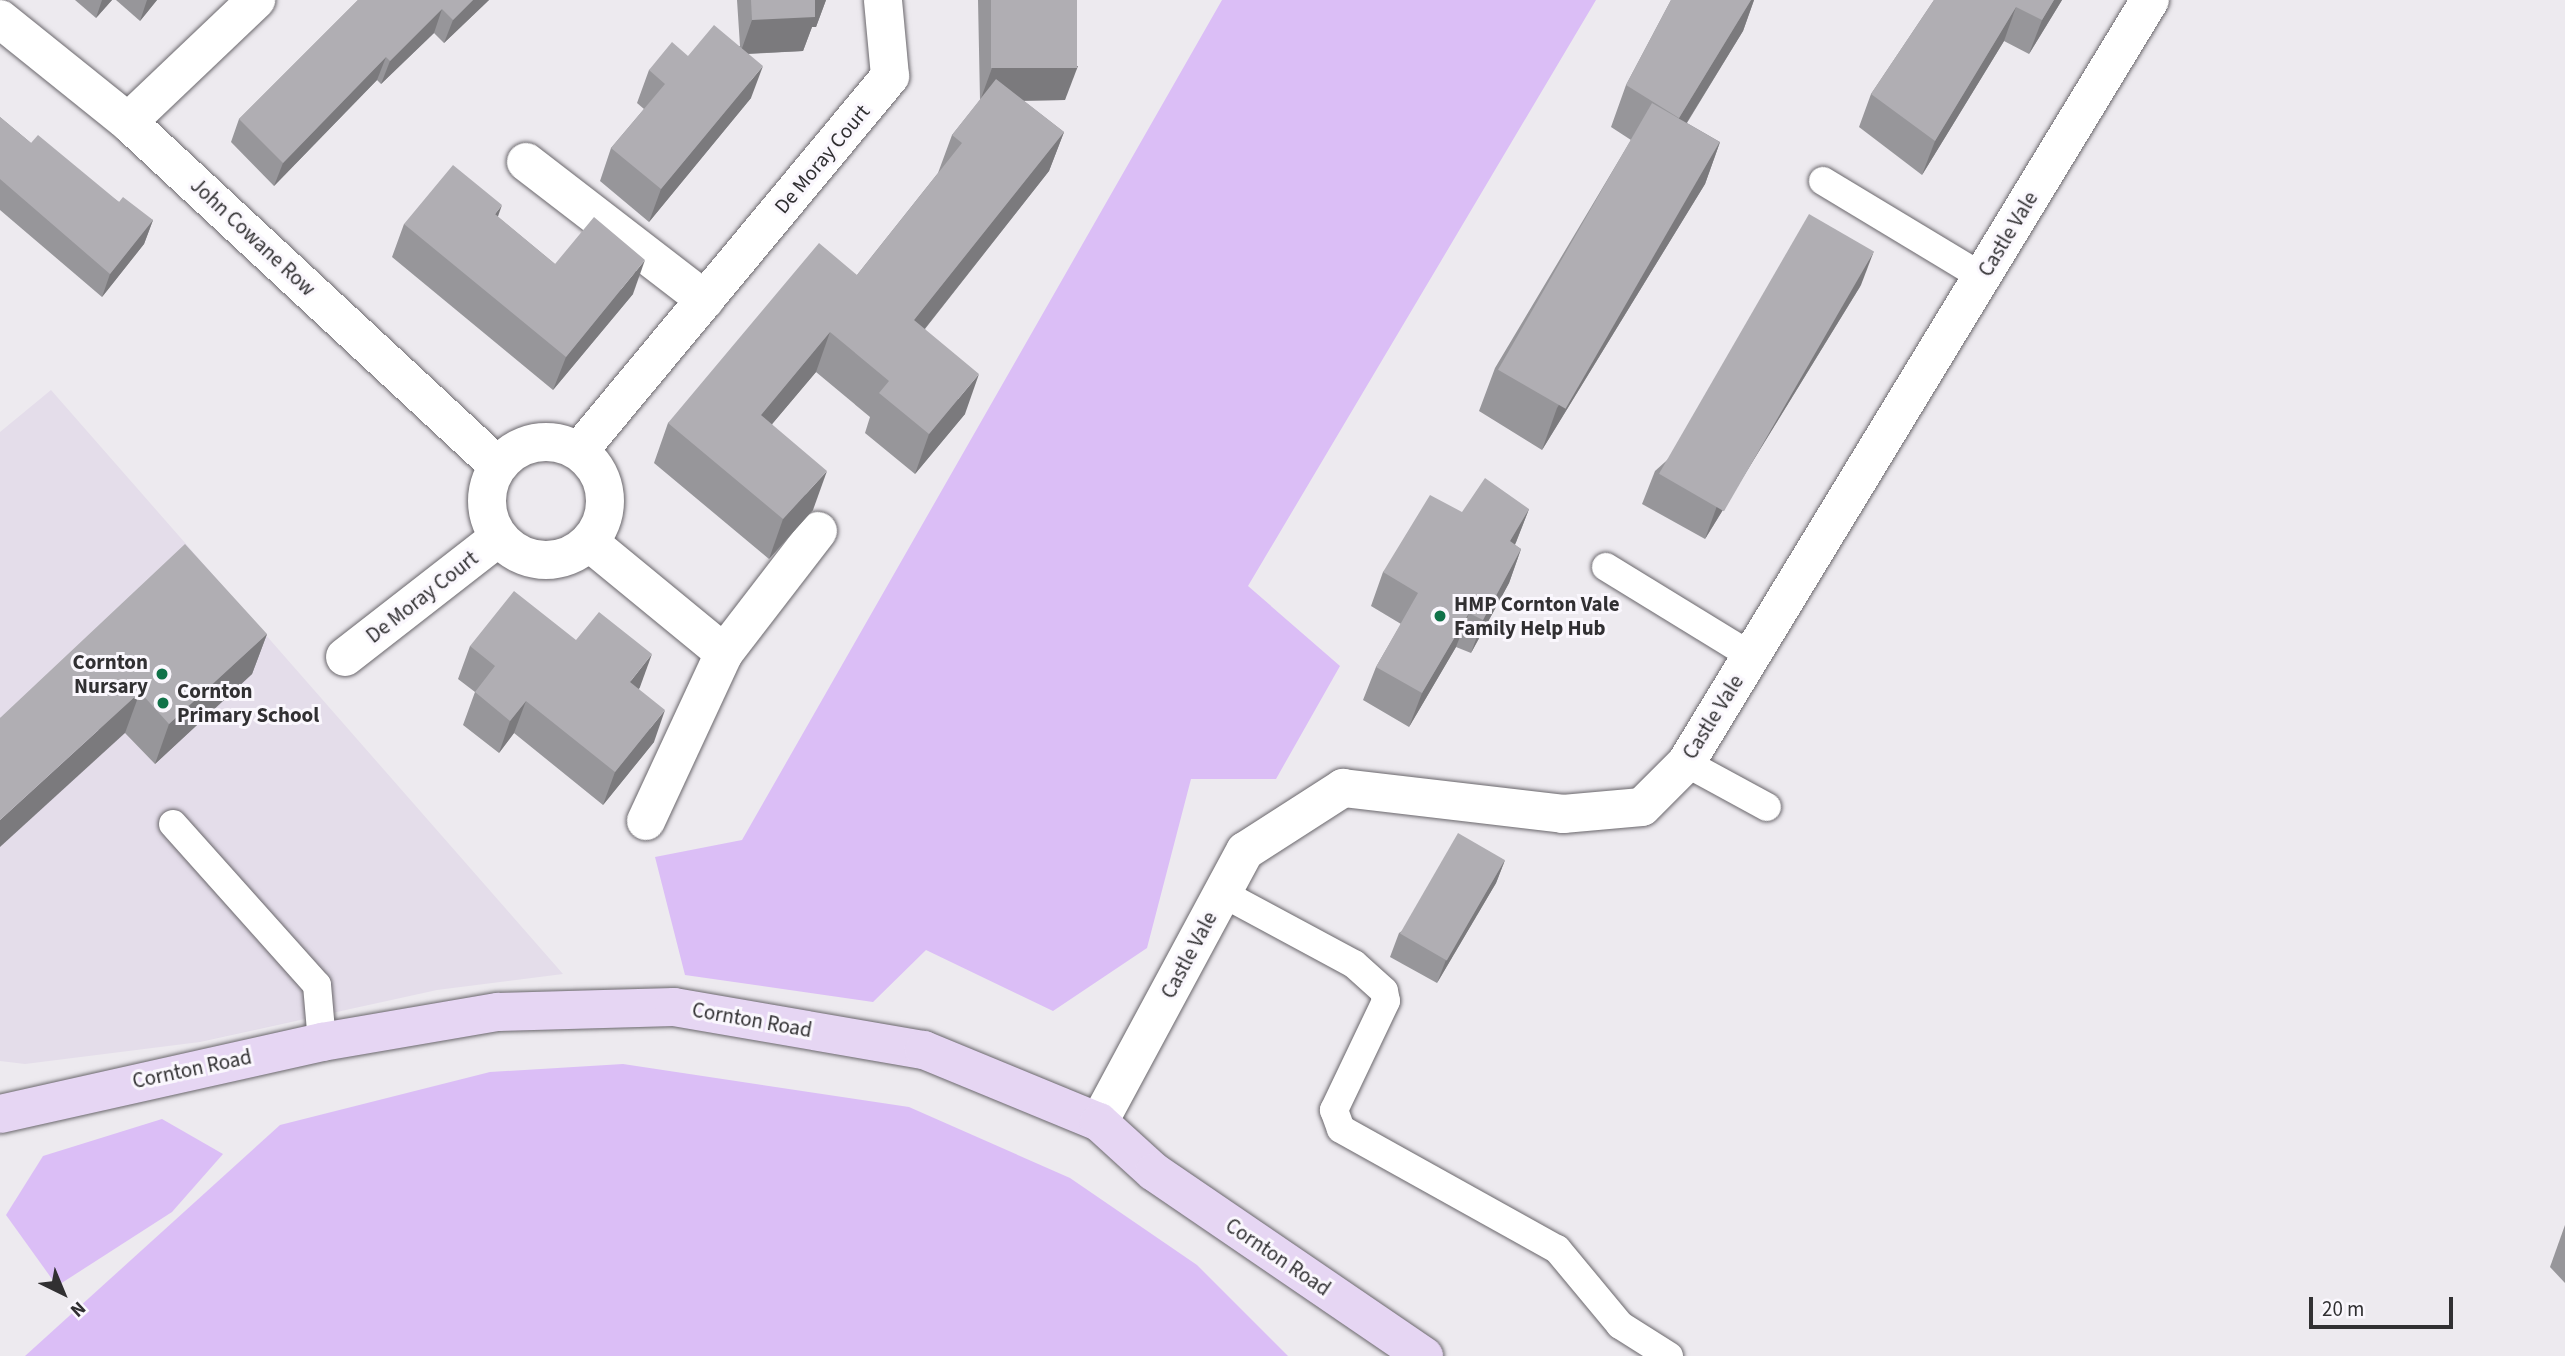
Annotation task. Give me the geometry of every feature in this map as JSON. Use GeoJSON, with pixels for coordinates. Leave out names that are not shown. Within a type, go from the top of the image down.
{"type":"FeatureCollection","features":[{"type":"Feature","properties":{"kind":"main road","name":"Cornton Road"},"geometry":{"type":"LineString","coordinates":[[0,1114],[322,1042],[498,1012],[674,1007],[925,1050],[1099,1122],[1154,1172],[1424,1356]]}},
{"type":"Feature","properties":{"kind":"street"},"geometry":{"type":"LineString","coordinates":[[128,122],[256,0]]}},
{"type":"Feature","properties":{"kind":"street","name":"De Moray Court"},"geometry":{"type":"LineString","coordinates":[[579,451],[890,76],[883,0]]}},
{"type":"Feature","properties":{"kind":"street","name":"Castle Vale"},"geometry":{"type":"LineString","coordinates":[[1099,1122],[1245,851],[1343,788],[1563,814],[1642,807],[1686,763],[2150,0]]}},
{"type":"Feature","properties":{"kind":"street","name":"John Cowane Row"},"geometry":{"type":"LineString","coordinates":[[0,19],[128,122],[498,466]]}},
{"type":"Feature","properties":{"kind":"street"},"geometry":{"type":"LineString","coordinates":[[526,162],[705,300]]}},
{"type":"Feature","properties":{"kind":"street"},"geometry":{"type":"LineString","coordinates":[[545,441],[579,451],[605,494],[599,528],[589,542],[572,554],[533,559],[499,537],[487,502],[498,466],[511,453],[545,441]]}},
{"type":"Feature","properties":{"kind":"street"},"geometry":{"type":"LineString","coordinates":[[646,821],[724,653],[818,531]]}},
{"type":"Feature","properties":{"kind":"street","name":"De Moray Court"},"geometry":{"type":"LineString","coordinates":[[345,657],[499,537]]}},
{"type":"Feature","properties":{"kind":"street"},"geometry":{"type":"LineString","coordinates":[[589,542],[724,653]]}},
{"type":"Feature","properties":{"kind":"lane"},"geometry":{"type":"LineString","coordinates":[[1824,181],[1982,277]]}},
{"type":"Feature","properties":{"kind":"lane"},"geometry":{"type":"LineString","coordinates":[[1606,567],[1751,656]]}},
{"type":"Feature","properties":{"kind":"lane"},"geometry":{"type":"LineString","coordinates":[[1686,763],[1767,807]]}},
{"type":"Feature","properties":{"kind":"lane"},"geometry":{"type":"LineString","coordinates":[[173,824],[317,985],[322,1042]]}},
{"type":"Feature","properties":{"kind":"lane"},"geometry":{"type":"LineString","coordinates":[[1222,893],[1354,964],[1384,991],[1386,1001],[1334,1110],[1341,1129],[1557,1249],[1620,1325],[1669,1356]]}},
{"type":"Feature","properties":{"kind":"shaded area"},"geometry":{"type":"Polygon","coordinates":[[[1222,0],[1596,0],[1248,586],[1340,666],[1276,779],[1191,779],[1147,948],[1053,1011],[926,950],[873,1002],[685,975],[655,857],[742,840],[1222,0]]]}},
{"type":"Feature","properties":{"kind":"shaded area","name":"Cornton Primary School"},"geometry":{"type":"Polygon","coordinates":[[[51,390],[563,974],[437,990],[200,1042],[25,1064],[0,1061],[0,432],[51,390]]]}},
{"type":"Feature","properties":{"kind":"shaded area"},"geometry":{"type":"Polygon","coordinates":[[[623,1064],[909,1107],[1070,1178],[1197,1265],[1288,1356],[25,1356],[280,1125],[490,1072],[623,1064]]]}},
{"type":"Feature","properties":{"kind":"shaded area"},"geometry":{"type":"Polygon","coordinates":[[[162,1119],[223,1154],[172,1212],[57,1286],[6,1215],[43,1156],[162,1119]]]}},
{"type":"Feature","properties":{"kind":"building"},"geometry":{"type":"Polygon","coordinates":[[[358,0],[473,0],[453,20],[442,9],[390,61],[386,57],[283,163],[239,119],[358,0]]]}},
{"type":"Feature","properties":{"kind":"building"},"geometry":{"type":"Polygon","coordinates":[[[751,0],[815,0],[815,17],[752,20],[751,0]]]}},
{"type":"Feature","properties":{"kind":"building"},"geometry":{"type":"Polygon","coordinates":[[[991,0],[1077,0],[1077,68],[991,68],[991,0]]]}},
{"type":"Feature","properties":{"kind":"building"},"geometry":{"type":"Polygon","coordinates":[[[1671,0],[1751,0],[1679,118],[1626,85],[1671,0]]]}},
{"type":"Feature","properties":{"kind":"building"},"geometry":{"type":"Polygon","coordinates":[[[1934,0],[2054,0],[2042,20],[2016,7],[1935,141],[1871,94],[1934,0]]]}},
{"type":"Feature","properties":{"kind":"building"},"geometry":{"type":"Polygon","coordinates":[[[714,25],[763,66],[661,189],[611,148],[665,84],[649,70],[672,42],[688,56],[714,25]]]}},
{"type":"Feature","properties":{"kind":"building"},"geometry":{"type":"Polygon","coordinates":[[[996,79],[1064,132],[914,320],[979,374],[929,434],[879,393],[889,381],[830,332],[761,415],[827,471],[783,519],[668,423],[819,243],[857,275],[962,143],[952,135],[996,79]]]}},
{"type":"Feature","properties":{"kind":"building"},"geometry":{"type":"Polygon","coordinates":[[[1652,103],[1720,142],[1566,409],[1498,370],[1652,103]]]}},
{"type":"Feature","properties":{"kind":"building"},"geometry":{"type":"Polygon","coordinates":[[[0,117],[31,143],[38,135],[119,202],[123,197],[153,220],[110,274],[0,179],[0,117]]]}},
{"type":"Feature","properties":{"kind":"building"},"geometry":{"type":"Polygon","coordinates":[[[453,165],[502,205],[495,214],[555,264],[594,217],[645,260],[566,357],[404,224],[453,165]]]}},
{"type":"Feature","properties":{"kind":"building"},"geometry":{"type":"Polygon","coordinates":[[[1809,214],[1874,251],[1724,511],[1659,474],[1809,214]]]}},
{"type":"Feature","properties":{"kind":"building","name":"HMP Cornton Vale Family Help Hub"},"geometry":{"type":"Polygon","coordinates":[[[1485,478],[1529,509],[1510,541],[1521,549],[1483,620],[1469,613],[1422,693],[1376,667],[1418,593],[1383,572],[1430,495],[1462,512],[1485,478]]]}},
{"type":"Feature","properties":{"kind":"building"},"geometry":{"type":"Polygon","coordinates":[[[185,544],[267,634],[169,724],[140,692],[0,820],[0,718],[185,544]]]}},
{"type":"Feature","properties":{"kind":"building"},"geometry":{"type":"Polygon","coordinates":[[[514,591],[576,640],[599,612],[652,654],[630,682],[665,710],[615,772],[526,701],[510,721],[475,692],[495,666],[470,646],[514,591]]]}},
{"type":"Feature","properties":{"kind":"building"},"geometry":{"type":"Polygon","coordinates":[[[1458,833],[1505,860],[1447,960],[1400,933],[1458,833]]]}},
{"type":"Feature","properties":{"kind":"place","name":"HMP Cornton Vale Family Help Hub"},"geometry":{"type":"Point","coordinates":[1440,616]}},
{"type":"Feature","properties":{"kind":"place","name":"Cornton Nursary"},"geometry":{"type":"Point","coordinates":[162,674]}},
{"type":"Feature","properties":{"kind":"place","name":"Cornton Primary School"},"geometry":{"type":"Point","coordinates":[163,703]}}]}
